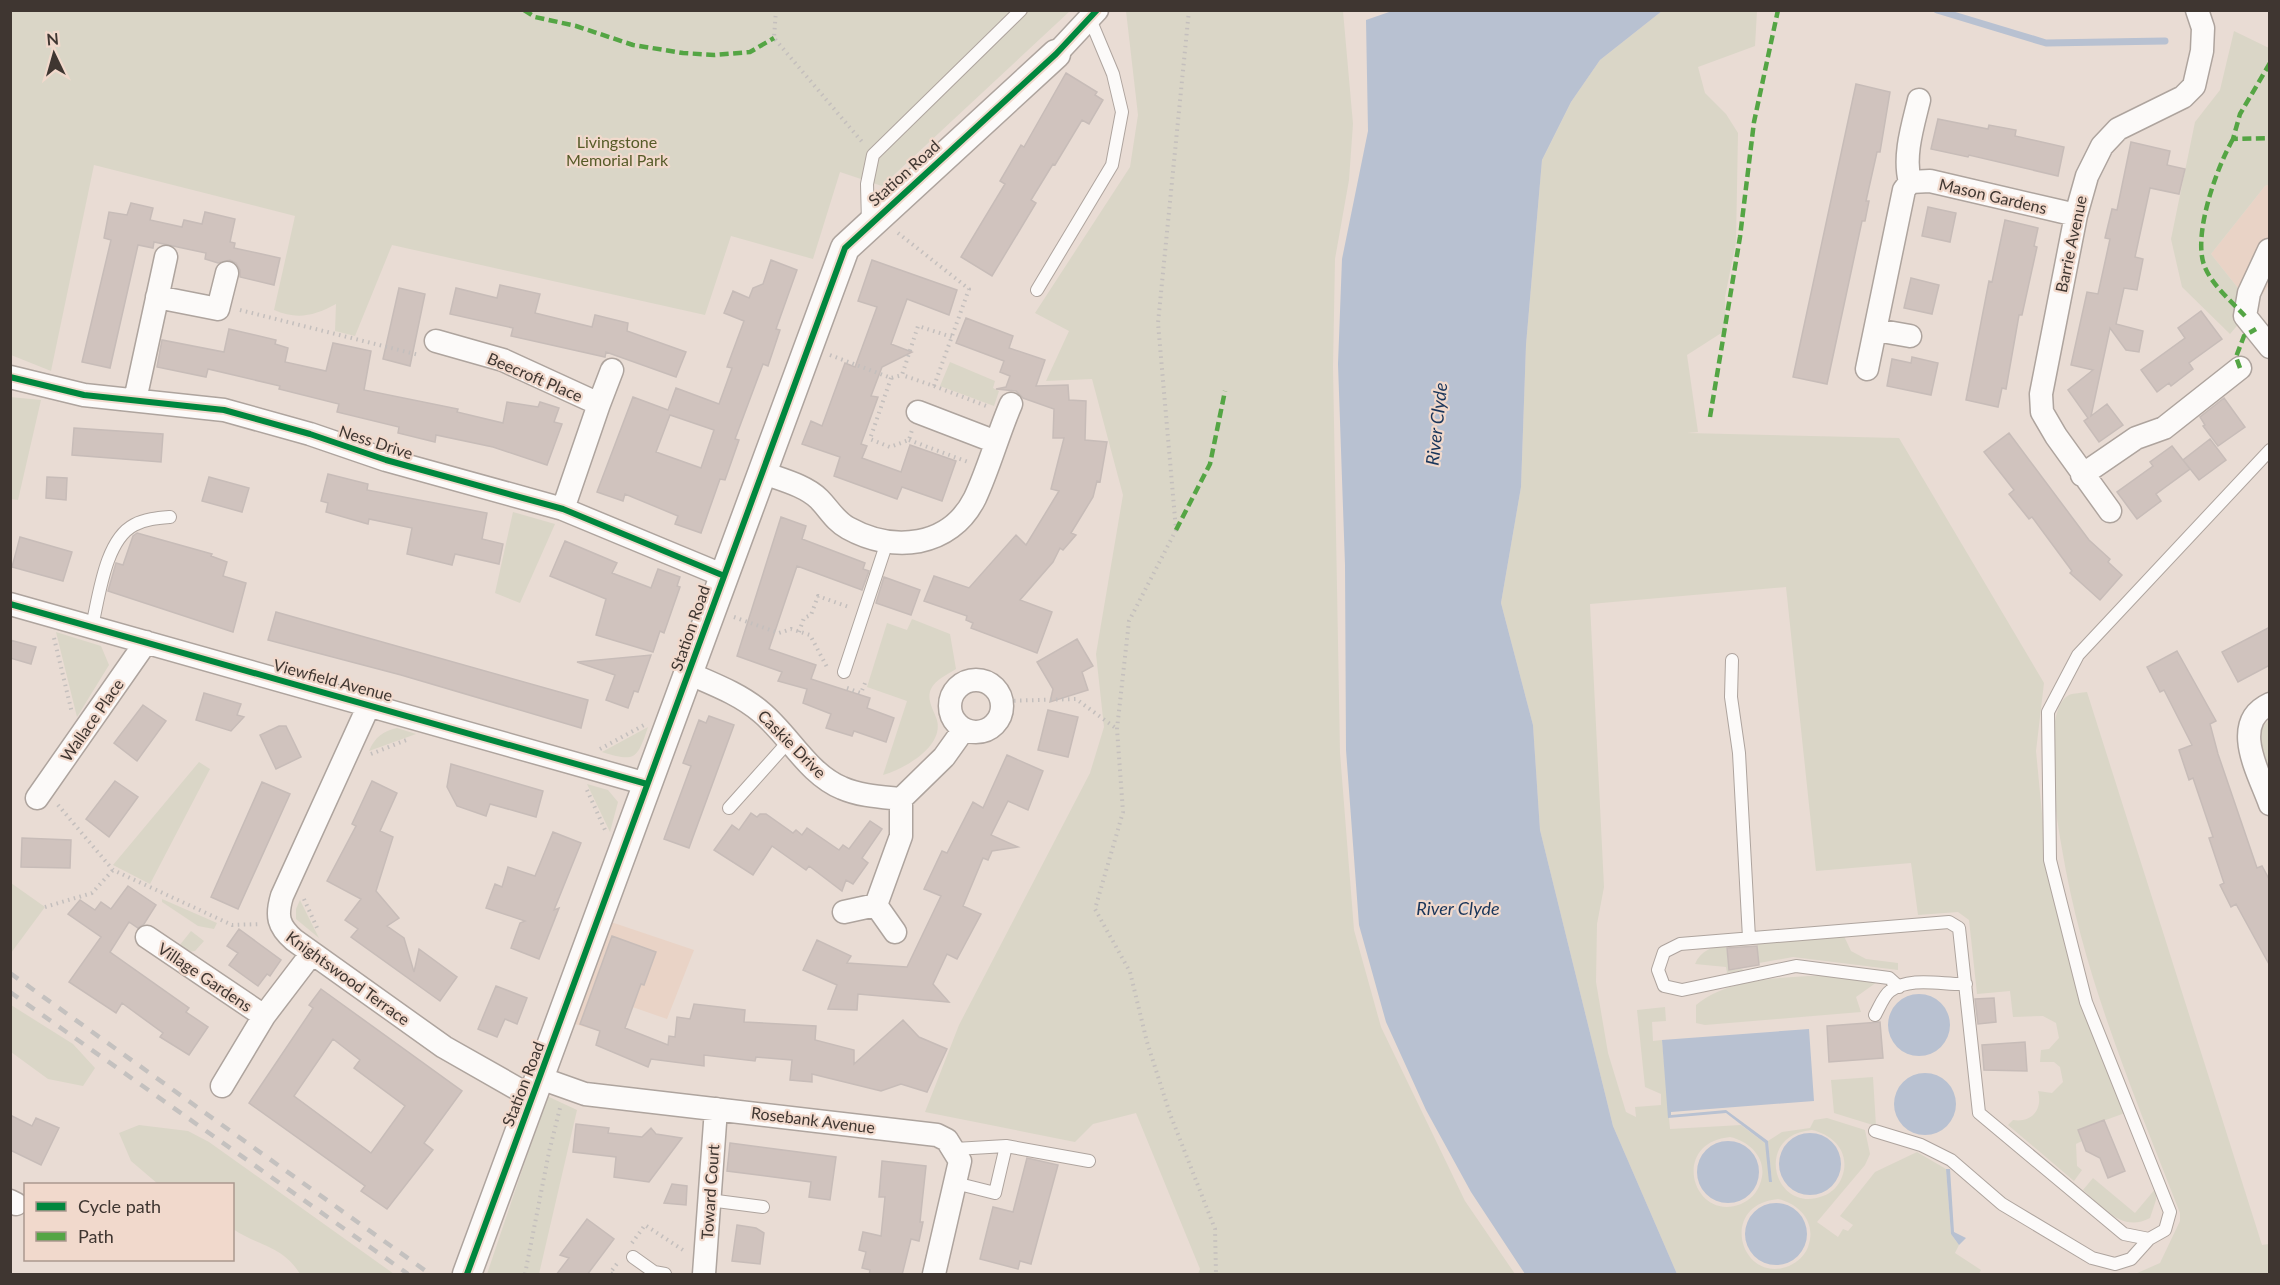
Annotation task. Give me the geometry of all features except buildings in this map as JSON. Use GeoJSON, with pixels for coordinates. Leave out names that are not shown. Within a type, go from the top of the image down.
{"type":"FeatureCollection","features":[{"type":"Feature","properties":{"kind":"street","name":"Barrie Avenue"},"geometry":{"type":"LineString","coordinates":[[2110,511],[2082,475],[2042,412],[2041,394],[2076,215],[2087,177],[2102,146],[2118,129],[2183,97],[2194,86],[2202,51],[2203,28],[2198,10]]}},
{"type":"Feature","properties":{"kind":"street","name":"Station Road"},"geometry":{"type":"LineString","coordinates":[[466,1275],[484,1224],[546,1087],[619,861],[722,575],[845,248],[868,224],[1056,54],[1094,15]]}},
{"type":"Feature","properties":{"kind":"street"},"geometry":{"type":"LineString","coordinates":[[1868,369],[1904,190],[1910,182],[1907,174],[1910,142],[1919,100]]}},
{"type":"Feature","properties":{"kind":"street","name":"Mason Gardens"},"geometry":{"type":"LineString","coordinates":[[1910,182],[1930,181],[2076,215]]}},
{"type":"Feature","properties":{"kind":"street"},"geometry":{"type":"LineString","coordinates":[[2269,250],[2249,293],[2245,316],[2270,347]]}},
{"type":"Feature","properties":{"kind":"street"},"geometry":{"type":"LineString","coordinates":[[135,400],[166,257]]}},
{"type":"Feature","properties":{"kind":"street"},"geometry":{"type":"LineString","coordinates":[[157,297],[218,309],[227,273]]}},
{"type":"Feature","properties":{"kind":"street"},"geometry":{"type":"LineString","coordinates":[[1876,330],[1910,336]]}},
{"type":"Feature","properties":{"kind":"street","name":"Beecroft Place"},"geometry":{"type":"LineString","coordinates":[[436,341],[503,360],[599,404]]}},
{"type":"Feature","properties":{"kind":"street"},"geometry":{"type":"LineString","coordinates":[[2082,475],[2136,438],[2164,428],[2240,368]]}},
{"type":"Feature","properties":{"kind":"street","name":"Beecroft Place"},"geometry":{"type":"LineString","coordinates":[[563,509],[612,370]]}},
{"type":"Feature","properties":{"kind":"street","name":"Ness Drive"},"geometry":{"type":"LineString","coordinates":[[10,377],[84,395],[224,410],[310,434],[386,460],[563,509],[722,575]]}},
{"type":"Feature","properties":{"kind":"street"},"geometry":{"type":"LineString","coordinates":[[761,472],[818,497],[834,518],[848,528],[887,542],[910,544],[931,539],[947,530],[963,516],[975,498],[1009,409]]}},
{"type":"Feature","properties":{"kind":"street"},"geometry":{"type":"LineString","coordinates":[[918,412],[996,442]]}},
{"type":"Feature","properties":{"kind":"street","name":"Viewfield Avenue"},"geometry":{"type":"LineString","coordinates":[[10,604],[447,725],[647,784]]}},
{"type":"Feature","properties":{"kind":"street","name":"Wallace Place"},"geometry":{"type":"LineString","coordinates":[[41,794],[146,642]]}},
{"type":"Feature","properties":{"kind":"street","name":"Caskie Drive"},"geometry":{"type":"LineString","coordinates":[[688,673],[745,701],[762,713],[828,781],[843,789],[901,799]]}},
{"type":"Feature","properties":{"kind":"street"},"geometry":{"type":"LineString","coordinates":[[976,680],[984,681],[998,691],[1002,702],[1000,715],[989,728],[973,731],[964,729],[953,717],[950,708],[951,700],[960,686],[976,680]]}},
{"type":"Feature","properties":{"kind":"street"},"geometry":{"type":"LineString","coordinates":[[2270,704],[2259,708],[2248,726],[2248,743],[2270,804]]}},
{"type":"Feature","properties":{"kind":"street","name":"Knightswood Terrace"},"geometry":{"type":"LineString","coordinates":[[369,705],[345,763],[292,874],[278,910],[278,923],[284,932],[312,953],[444,1047],[546,1087]]}},
{"type":"Feature","properties":{"kind":"street"},"geometry":{"type":"LineString","coordinates":[[876,905],[901,836],[901,799],[944,757],[964,729]]}},
{"type":"Feature","properties":{"kind":"street"},"geometry":{"type":"LineString","coordinates":[[844,912],[876,905]]}},
{"type":"Feature","properties":{"kind":"street"},"geometry":{"type":"LineString","coordinates":[[876,905],[895,932]]}},
{"type":"Feature","properties":{"kind":"street","name":"Village Gardens"},"geometry":{"type":"LineString","coordinates":[[147,937],[264,1016]]}},
{"type":"Feature","properties":{"kind":"street","name":"Village Gardens"},"geometry":{"type":"LineString","coordinates":[[222,1086],[264,1016],[312,953]]}},
{"type":"Feature","properties":{"kind":"street","name":"Rosebank Avenue"},"geometry":{"type":"LineString","coordinates":[[546,1087],[585,1094],[937,1135],[947,1140],[955,1149]]}},
{"type":"Feature","properties":{"kind":"street","name":"Toward Court"},"geometry":{"type":"LineString","coordinates":[[705,1266],[716,1109]]}},
{"type":"Feature","properties":{"kind":"street"},"geometry":{"type":"LineString","coordinates":[[934,1275],[960,1161],[955,1149]]}},
{"type":"Feature","properties":{"kind":"lane"},"geometry":{"type":"LineString","coordinates":[[868,224],[867,184],[873,155],[1021,10]]}},
{"type":"Feature","properties":{"kind":"lane"},"geometry":{"type":"LineString","coordinates":[[1037,290],[1112,165],[1122,112],[1113,74],[1094,15]]}},
{"type":"Feature","properties":{"kind":"lane"},"geometry":{"type":"LineString","coordinates":[[1875,1131],[1921,1146],[1951,1160],[2002,1204],[2091,1258],[2115,1264],[2131,1259],[2149,1239],[2165,1230],[2169,1212],[2086,1002],[2050,860],[2048,712],[2078,655],[2270,450]]}},
{"type":"Feature","properties":{"kind":"lane"},"geometry":{"type":"LineString","coordinates":[[92,626],[113,547],[117,540],[133,525],[150,519],[170,517]]}},
{"type":"Feature","properties":{"kind":"lane"},"geometry":{"type":"LineString","coordinates":[[838,675],[863,613],[887,542]]}},
{"type":"Feature","properties":{"kind":"lane"},"geometry":{"type":"LineString","coordinates":[[1732,660],[1731,697],[1738,753],[1749,938]]}},
{"type":"Feature","properties":{"kind":"lane"},"geometry":{"type":"LineString","coordinates":[[729,808],[789,741]]}},
{"type":"Feature","properties":{"kind":"lane"},"geometry":{"type":"LineString","coordinates":[[1899,987],[1889,978],[1796,966],[1682,990],[1664,986],[1658,970],[1664,952],[1680,944],[1949,921],[1959,928],[1979,1113],[2124,1234],[2149,1239]]}},
{"type":"Feature","properties":{"kind":"lane"},"geometry":{"type":"LineString","coordinates":[[1875,1015],[1890,991],[1899,987],[1916,982],[1965,984]]}},
{"type":"Feature","properties":{"kind":"lane"},"geometry":{"type":"LineString","coordinates":[[955,1183],[994,1193],[1006,1146]]}},
{"type":"Feature","properties":{"kind":"lane"},"geometry":{"type":"LineString","coordinates":[[955,1149],[1006,1146],[1089,1161]]}},
{"type":"Feature","properties":{"kind":"lane"},"geometry":{"type":"LineString","coordinates":[[710,1200],[763,1207]]}},
{"type":"Feature","properties":{"kind":"lane"},"geometry":{"type":"LineString","coordinates":[[629,1252],[654,1272],[665,1275]]}},
{"type":"Feature","properties":{"kind":"path"},"geometry":{"type":"LineString","coordinates":[[776,10],[774,38],[873,155]]}},
{"type":"Feature","properties":{"kind":"path"},"geometry":{"type":"LineString","coordinates":[[1189,10],[1158,323],[1176,530],[1129,621],[1117,729],[1123,812],[1095,909],[1130,972],[1147,1042],[1170,1114],[1215,1229],[1216,1275]]}},
{"type":"Feature","properties":{"kind":"path"},"geometry":{"type":"LineString","coordinates":[[896,232],[969,289],[934,386]]}},
{"type":"Feature","properties":{"kind":"path"},"geometry":{"type":"LineString","coordinates":[[219,304],[431,358],[436,341]]}},
{"type":"Feature","properties":{"kind":"path"},"geometry":{"type":"LineString","coordinates":[[902,375],[918,326],[952,337]]}},
{"type":"Feature","properties":{"kind":"path"},"geometry":{"type":"LineString","coordinates":[[807,346],[891,378],[902,375],[1009,409]]}},
{"type":"Feature","properties":{"kind":"path"},"geometry":{"type":"LineString","coordinates":[[909,440],[986,468]]}},
{"type":"Feature","properties":{"kind":"path"},"geometry":{"type":"LineString","coordinates":[[799,632],[804,618],[811,615],[818,596],[863,613]]}},
{"type":"Feature","properties":{"kind":"path"},"geometry":{"type":"LineString","coordinates":[[711,608],[779,633],[791,629],[810,635],[838,675]]}},
{"type":"Feature","properties":{"kind":"path"},"geometry":{"type":"LineString","coordinates":[[48,614],[78,740]]}},
{"type":"Feature","properties":{"kind":"path"},"geometry":{"type":"LineString","coordinates":[[844,687],[861,693],[865,683]]}},
{"type":"Feature","properties":{"kind":"path"},"geometry":{"type":"LineString","coordinates":[[1002,702],[1076,699],[1117,729]]}},
{"type":"Feature","properties":{"kind":"path"},"geometry":{"type":"LineString","coordinates":[[619,861],[575,763],[676,708]]}},
{"type":"Feature","properties":{"kind":"path"},"geometry":{"type":"LineString","coordinates":[[345,763],[447,725]]}},
{"type":"Feature","properties":{"kind":"path"},"geometry":{"type":"LineString","coordinates":[[41,794],[114,870],[232,925],[278,923]]}},
{"type":"Feature","properties":{"kind":"path"},"geometry":{"type":"LineString","coordinates":[[45,907],[92,893],[114,870]]}},
{"type":"Feature","properties":{"kind":"path"},"geometry":{"type":"LineString","coordinates":[[292,874],[336,969]]}},
{"type":"Feature","properties":{"kind":"path"},"geometry":{"type":"LineString","coordinates":[[525,1275],[549,1152],[546,1087]]}},
{"type":"Feature","properties":{"kind":"path"},"geometry":{"type":"LineString","coordinates":[[612,1275],[610,1273],[629,1252],[645,1226],[705,1266]]}},
{"type":"Feature","properties":{"kind":"shaded area"},"geometry":{"type":"Polygon","coordinates":[[[2269,184],[2269,285],[2253,307],[2211,254],[2265,186],[2269,184]]]}},
{"type":"Feature","properties":{"kind":"shaded area"},"geometry":{"type":"Polygon","coordinates":[[[611,922],[694,950],[667,1019],[618,1002],[609,1004],[599,1031],[575,1024],[611,922]]]}},
{"type":"Feature","properties":{"kind":"green space","name":"Livingstone Memorial Park"},"geometry":{"type":"Polygon","coordinates":[[[10,11],[1070,11],[882,186],[840,172],[813,259],[731,236],[705,315],[392,245],[355,336],[335,331],[336,304],[313,314],[298,316],[274,310],[295,216],[94,165],[51,371],[11,355],[10,11]]]}},
{"type":"Feature","properties":{"kind":"green space"},"geometry":{"type":"Polygon","coordinates":[[[1126,11],[1343,11],[1353,124],[1349,180],[1335,259],[1333,367],[1340,753],[1354,930],[1381,1027],[1465,1201],[1515,1274],[1198,1274],[1200,1269],[1136,1113],[1093,1124],[1075,1142],[925,1112],[959,1025],[1090,773],[1104,727],[1096,654],[1123,495],[1092,379],[1046,381],[1069,331],[1035,313],[1130,167],[1138,115],[1126,11]]]}},
{"type":"Feature","properties":{"kind":"green space"},"geometry":{"type":"Polygon","coordinates":[[[1662,11],[1757,11],[1755,46],[1698,67],[1705,93],[1726,114],[1738,133],[1736,242],[1725,297],[1726,330],[1687,355],[1698,432],[1687,433],[1899,438],[2044,683],[2036,751],[2047,866],[2125,1113],[2078,1130],[2082,1141],[2076,1144],[2077,1166],[2082,1170],[2074,1181],[2008,1125],[2013,1120],[2031,1117],[2039,1104],[2038,1091],[2052,1093],[2063,1082],[2060,1067],[2054,1062],[2040,1062],[2041,1050],[2049,1049],[2059,1038],[2056,1023],[2043,1016],[2013,1017],[2010,991],[1977,994],[1969,920],[1958,912],[1918,915],[1911,863],[1816,871],[1786,587],[1590,604],[1604,887],[1597,924],[1596,982],[1608,1053],[1626,1112],[1636,1117],[1635,1107],[1661,1105],[1661,1094],[1645,1087],[1637,1010],[1665,1007],[1666,1021],[1652,1022],[1653,1041],[1662,1040],[1670,1129],[1741,1125],[1765,1143],[1772,1182],[1768,1141],[1782,1132],[1810,1128],[1814,1120],[1827,1118],[1865,1130],[1870,1154],[1865,1165],[1817,1222],[1838,1237],[1843,1229],[1848,1231],[1853,1225],[1840,1216],[1875,1172],[1917,1152],[1946,1169],[1951,1234],[1959,1245],[1955,1253],[1981,1270],[1979,1274],[1677,1274],[1613,1126],[1540,830],[1533,725],[1501,603],[1521,487],[1526,345],[1542,160],[1571,102],[1600,60],[1662,11]],[[1812,1130],[1793,1135],[1782,1145],[1776,1158],[1777,1172],[1782,1185],[1792,1194],[1806,1199],[1823,1196],[1832,1191],[1841,1180],[1844,1168],[1839,1146],[1827,1136],[1812,1130]],[[1730,1137],[1711,1142],[1699,1153],[1694,1166],[1695,1180],[1700,1193],[1710,1202],[1724,1207],[1741,1204],[1753,1196],[1760,1184],[1762,1168],[1760,1160],[1752,1148],[1730,1137]],[[1778,1199],[1759,1204],[1747,1215],[1742,1228],[1743,1242],[1748,1255],[1758,1264],[1772,1269],[1789,1266],[1803,1255],[1808,1247],[1810,1230],[1805,1216],[1793,1205],[1778,1199]]]}},
{"type":"Feature","properties":{"kind":"green space"},"geometry":{"type":"Polygon","coordinates":[[[2234,31],[2269,48],[2270,184],[2265,186],[2211,254],[2253,307],[2230,334],[2182,287],[2171,239],[2195,122],[2220,90],[2234,31]]]}},
{"type":"Feature","properties":{"kind":"green space"},"geometry":{"type":"Polygon","coordinates":[[[950,362],[995,381],[993,388],[999,391],[994,406],[940,386],[950,362]]]}},
{"type":"Feature","properties":{"kind":"green space"},"geometry":{"type":"Polygon","coordinates":[[[10,397],[41,400],[18,500],[11,499],[10,397]]]}},
{"type":"Feature","properties":{"kind":"green space"},"geometry":{"type":"Polygon","coordinates":[[[513,512],[555,524],[520,603],[495,593],[513,512]]]}},
{"type":"Feature","properties":{"kind":"green space"},"geometry":{"type":"Polygon","coordinates":[[[912,619],[950,634],[956,669],[935,683],[931,689],[930,701],[938,730],[929,748],[901,768],[883,775],[907,701],[867,687],[887,623],[907,630],[912,619]]]}},
{"type":"Feature","properties":{"kind":"green space"},"geometry":{"type":"Polygon","coordinates":[[[56,632],[101,646],[109,665],[77,717],[56,632]]]}},
{"type":"Feature","properties":{"kind":"green space"},"geometry":{"type":"Polygon","coordinates":[[[2087,692],[2262,1245],[2269,1244],[2269,1274],[2135,1274],[2160,1263],[2180,1221],[2180,1213],[2096,989],[2071,896],[2062,849],[2053,784],[2055,725],[2060,704],[2064,699],[2071,694],[2087,692]]]}},
{"type":"Feature","properties":{"kind":"green space"},"geometry":{"type":"Polygon","coordinates":[[[2269,720],[2269,773],[2260,739],[2261,732],[2269,720]]]}},
{"type":"Feature","properties":{"kind":"green space"},"geometry":{"type":"Polygon","coordinates":[[[648,727],[641,746],[633,756],[622,757],[602,752],[648,727]]]}},
{"type":"Feature","properties":{"kind":"green space"},"geometry":{"type":"Polygon","coordinates":[[[397,728],[416,734],[369,751],[380,735],[397,728]]]}},
{"type":"Feature","properties":{"kind":"green space"},"geometry":{"type":"Polygon","coordinates":[[[199,762],[210,769],[150,884],[113,865],[199,762]]]}},
{"type":"Feature","properties":{"kind":"green space"},"geometry":{"type":"Polygon","coordinates":[[[587,784],[608,790],[618,802],[610,832],[587,784]]]}},
{"type":"Feature","properties":{"kind":"green space"},"geometry":{"type":"Polygon","coordinates":[[[11,883],[45,907],[10,953],[11,883]]]}},
{"type":"Feature","properties":{"kind":"green space"},"geometry":{"type":"Polygon","coordinates":[[[162,899],[217,923],[214,929],[198,926],[162,902],[162,899]]]}},
{"type":"Feature","properties":{"kind":"green space"},"geometry":{"type":"Polygon","coordinates":[[[300,900],[319,938],[296,919],[296,909],[300,900]]]}},
{"type":"Feature","properties":{"kind":"green space"},"geometry":{"type":"Polygon","coordinates":[[[191,931],[204,941],[195,951],[188,952],[179,946],[191,931]]]}},
{"type":"Feature","properties":{"kind":"green space"},"geometry":{"type":"Polygon","coordinates":[[[1843,934],[1851,951],[1866,959],[1898,963],[1898,970],[1793,957],[1759,963],[1757,942],[1843,934]]]}},
{"type":"Feature","properties":{"kind":"green space"},"geometry":{"type":"Polygon","coordinates":[[[1726,945],[1729,970],[1743,969],[1741,971],[1727,973],[1726,967],[1695,964],[1697,959],[1708,950],[1726,945]]]}},
{"type":"Feature","properties":{"kind":"green space"},"geometry":{"type":"Polygon","coordinates":[[[1836,975],[1877,982],[1856,997],[1861,1012],[1705,1025],[1696,1023],[1696,1005],[1726,988],[1763,980],[1836,975]]]}},
{"type":"Feature","properties":{"kind":"green space"},"geometry":{"type":"Polygon","coordinates":[[[11,1005],[73,1044],[95,1068],[83,1086],[48,1079],[11,1052],[11,1005]]]}},
{"type":"Feature","properties":{"kind":"green space"},"geometry":{"type":"Polygon","coordinates":[[[1873,1077],[1876,1126],[1834,1113],[1831,1080],[1873,1077]]]}},
{"type":"Feature","properties":{"kind":"green space"},"geometry":{"type":"Polygon","coordinates":[[[547,1096],[577,1110],[539,1274],[487,1274],[547,1096]]]}},
{"type":"Feature","properties":{"kind":"green space"},"geometry":{"type":"Polygon","coordinates":[[[139,1125],[188,1131],[209,1142],[394,1274],[300,1274],[278,1252],[234,1230],[234,1183],[157,1183],[131,1161],[119,1133],[139,1125]]]}},
{"type":"Feature","properties":{"kind":"green space"},"geometry":{"type":"Polygon","coordinates":[[[2093,1178],[2135,1213],[2156,1188],[2156,1200],[2150,1218],[2140,1222],[2131,1222],[2113,1216],[2083,1190],[2093,1178]]]}},
{"type":"Feature","properties":{"kind":"water","name":"River Clyde"},"geometry":{"type":"Polygon","coordinates":[[[1392,11],[1662,11],[1600,60],[1571,102],[1542,160],[1526,345],[1521,487],[1501,603],[1533,725],[1540,830],[1613,1126],[1677,1274],[1525,1274],[1471,1192],[1426,1110],[1386,1022],[1359,925],[1346,750],[1345,565],[1338,364],[1342,259],[1368,131],[1366,20],[1392,11]]]}},
{"type":"Feature","properties":{"kind":"water"},"geometry":{"type":"Polygon","coordinates":[[[1913,994],[1925,994],[1941,1003],[1948,1013],[1950,1025],[1948,1037],[1941,1047],[1925,1056],[1913,1056],[1902,1051],[1893,1042],[1888,1031],[1888,1019],[1893,1008],[1902,999],[1913,994]]]}},
{"type":"Feature","properties":{"kind":"water"},"geometry":{"type":"Polygon","coordinates":[[[1809,1029],[1814,1101],[1671,1112],[1671,1115],[1726,1110],[1768,1141],[1772,1182],[1769,1182],[1765,1143],[1726,1113],[1668,1118],[1662,1040],[1809,1029]]]}},
{"type":"Feature","properties":{"kind":"water"},"geometry":{"type":"Polygon","coordinates":[[[1919,1073],[1931,1073],[1947,1082],[1954,1092],[1956,1104],[1954,1116],[1947,1126],[1931,1135],[1919,1135],[1908,1130],[1899,1121],[1894,1110],[1894,1098],[1899,1087],[1908,1078],[1919,1073]]]}},
{"type":"Feature","properties":{"kind":"water"},"geometry":{"type":"Polygon","coordinates":[[[1804,1133],[1816,1133],[1832,1142],[1839,1152],[1841,1164],[1839,1176],[1832,1186],[1816,1195],[1804,1195],[1793,1190],[1784,1181],[1779,1170],[1779,1158],[1784,1147],[1793,1138],[1804,1133]]]}},
{"type":"Feature","properties":{"kind":"water"},"geometry":{"type":"Polygon","coordinates":[[[1722,1141],[1734,1141],[1750,1150],[1757,1160],[1759,1172],[1757,1184],[1750,1194],[1734,1203],[1722,1203],[1711,1198],[1702,1189],[1697,1178],[1697,1166],[1702,1155],[1711,1146],[1722,1141]]]}},
{"type":"Feature","properties":{"kind":"water"},"geometry":{"type":"Polygon","coordinates":[[[1946,1169],[1950,1169],[1954,1232],[1966,1238],[1959,1245],[1951,1234],[1946,1169]]]}},
{"type":"Feature","properties":{"kind":"water"},"geometry":{"type":"Polygon","coordinates":[[[1770,1203],[1782,1203],[1798,1212],[1805,1222],[1807,1234],[1805,1246],[1798,1256],[1782,1265],[1770,1265],[1759,1260],[1750,1251],[1745,1240],[1745,1228],[1750,1217],[1759,1208],[1770,1203]]]}},
{"type":"Feature","properties":{"kind":"waterway"},"geometry":{"type":"LineString","coordinates":[[1937,10],[2046,43],[2165,41]]}},
{"type":"Feature","properties":{"kind":"railway"},"geometry":{"type":"LineString","coordinates":[[10,973],[430,1274]]}},
{"type":"Feature","properties":{"kind":"railway"},"geometry":{"type":"LineString","coordinates":[[10,992],[408,1274]]}},
{"type":"Feature","properties":{"kind":"marked path"},"geometry":{"type":"LineString","coordinates":[[524,10],[535,17],[576,26],[633,45],[683,53],[714,55],[750,52],[774,38]]}},
{"type":"Feature","properties":{"kind":"marked path"},"geometry":{"type":"LineString","coordinates":[[1710,417],[1740,237],[1754,122],[1778,10]]}},
{"type":"Feature","properties":{"kind":"marked path"},"geometry":{"type":"LineString","coordinates":[[2270,63],[2240,114],[2233,139],[2270,138]]}},
{"type":"Feature","properties":{"kind":"marked path"},"geometry":{"type":"LineString","coordinates":[[2233,139],[2220,166],[2208,201],[2201,252],[2211,279],[2245,316]]}},
{"type":"Feature","properties":{"kind":"marked path"},"geometry":{"type":"LineString","coordinates":[[2240,368],[2236,357],[2244,336],[2256,329]]}},
{"type":"Feature","properties":{"kind":"marked path"},"geometry":{"type":"LineString","coordinates":[[1176,530],[1210,464],[1225,391]]}},
{"type":"Feature","properties":{"kind":"cycle path"},"geometry":{"type":"LineString","coordinates":[[467,1274],[845,248],[1056,54],[1097,10]]}},
{"type":"Feature","properties":{"kind":"cycle path"},"geometry":{"type":"LineString","coordinates":[[10,377],[84,395],[224,410],[310,434],[386,460],[563,509],[722,575]]}},
{"type":"Feature","properties":{"kind":"cycle path"},"geometry":{"type":"LineString","coordinates":[[10,604],[647,784]]}}]}
